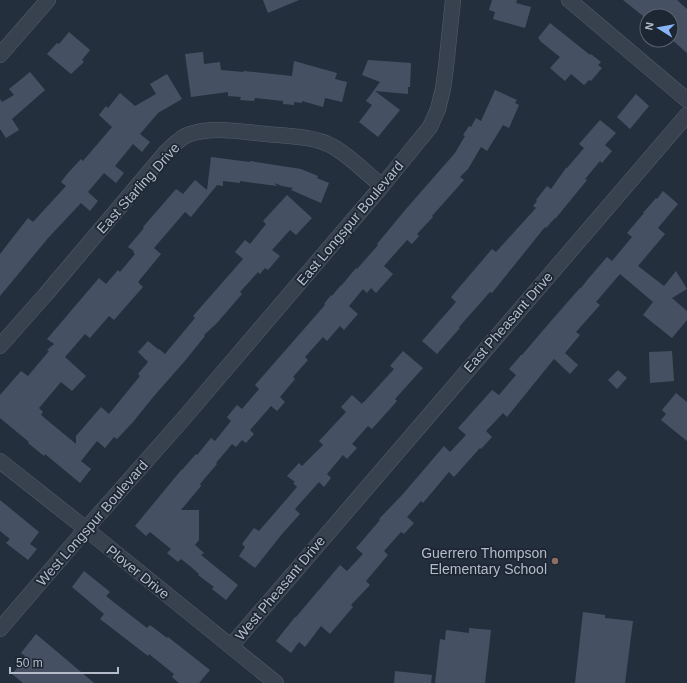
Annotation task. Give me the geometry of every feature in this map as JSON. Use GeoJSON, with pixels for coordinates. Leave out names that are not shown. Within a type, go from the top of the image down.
{"type":"FeatureCollection","features":[{"type":"Feature","properties":{"kind":"street"},"geometry":{"type":"LineString","coordinates":[[0,55],[48,0]]}},
{"type":"Feature","properties":{"kind":"street","name":"East Longspur Boulevard"},"geometry":{"type":"LineString","coordinates":[[184,418],[382,186],[430,127],[438,109],[443,89],[453,0]]}},
{"type":"Feature","properties":{"kind":"street"},"geometry":{"type":"LineString","coordinates":[[569,0],[687,100]]}},
{"type":"Feature","properties":{"kind":"street","name":"East Pheasant Drive"},"geometry":{"type":"LineString","coordinates":[[330,530],[687,115]]}},
{"type":"Feature","properties":{"kind":"street","name":"East Starling Drive"},"geometry":{"type":"LineString","coordinates":[[0,346],[166,152],[176,142],[189,134],[205,130],[222,130],[314,140],[331,146],[348,157],[382,186]]}},
{"type":"Feature","properties":{"kind":"street","name":"West Longspur Boulevard"},"geometry":{"type":"LineString","coordinates":[[0,628],[184,418]]}},
{"type":"Feature","properties":{"kind":"street","name":"Plover Drive"},"geometry":{"type":"LineString","coordinates":[[0,462],[86,529],[276,683]]}},
{"type":"Feature","properties":{"kind":"street","name":"West Pheasant Drive"},"geometry":{"type":"LineString","coordinates":[[231,646],[330,530]]}},
{"type":"Feature","properties":{"kind":"building"},"geometry":{"type":"Polygon","coordinates":[[[263,0],[299,0],[268,13],[263,0]]]}},
{"type":"Feature","properties":{"kind":"building"},"geometry":{"type":"Polygon","coordinates":[[[492,0],[517,0],[516,3],[531,7],[525,28],[493,19],[495,12],[489,10],[492,0]]]}},
{"type":"Feature","properties":{"kind":"building"},"geometry":{"type":"Polygon","coordinates":[[[623,0],[677,0],[687,9],[687,53],[679,46],[679,8],[639,8],[639,13],[623,0]]]}},
{"type":"Feature","properties":{"kind":"building"},"geometry":{"type":"Polygon","coordinates":[[[550,23],[601,62],[598,65],[602,68],[591,81],[589,80],[584,85],[571,74],[565,81],[550,68],[560,57],[538,38],[550,23]]]}},
{"type":"Feature","properties":{"kind":"building"},"geometry":{"type":"Polygon","coordinates":[[[69,32],[90,50],[82,60],[84,62],[71,74],[47,54],[57,43],[59,44],[69,32]]]}},
{"type":"Feature","properties":{"kind":"building"},"geometry":{"type":"Polygon","coordinates":[[[203,52],[204,64],[220,62],[221,70],[292,76],[294,61],[337,73],[335,79],[347,82],[342,102],[325,98],[323,107],[302,101],[302,103],[294,102],[294,105],[283,104],[283,101],[255,98],[254,101],[240,100],[241,97],[228,96],[228,92],[191,97],[185,54],[203,52]]]}},
{"type":"Feature","properties":{"kind":"building"},"geometry":{"type":"Polygon","coordinates":[[[368,60],[411,63],[410,87],[408,87],[408,94],[375,91],[400,110],[378,137],[359,122],[372,105],[366,101],[380,82],[362,75],[368,60]]]}},
{"type":"Feature","properties":{"kind":"building"},"geometry":{"type":"Polygon","coordinates":[[[30,72],[45,90],[12,119],[19,130],[6,138],[0,129],[0,99],[2,102],[14,95],[9,89],[30,72]]]}},
{"type":"Feature","properties":{"kind":"building"},"geometry":{"type":"Polygon","coordinates":[[[167,74],[182,99],[158,113],[140,134],[150,142],[142,152],[133,144],[115,166],[124,173],[116,183],[104,173],[88,192],[98,201],[90,211],[81,203],[49,237],[0,296],[0,254],[28,218],[33,222],[66,186],[61,182],[68,173],[81,159],[83,161],[112,127],[99,115],[106,106],[108,108],[120,93],[135,106],[156,94],[150,84],[167,74]]]}},
{"type":"Feature","properties":{"kind":"building"},"geometry":{"type":"Polygon","coordinates":[[[495,90],[517,100],[515,103],[519,105],[509,128],[503,125],[487,151],[481,147],[468,169],[460,177],[464,180],[417,234],[419,236],[412,244],[407,240],[384,266],[393,274],[376,293],[371,288],[367,293],[363,289],[349,306],[358,314],[344,330],[340,326],[327,341],[323,337],[305,357],[308,360],[293,377],[295,379],[280,397],[285,402],[277,411],[271,406],[250,430],[254,434],[246,443],[242,440],[236,447],[232,444],[181,510],[199,510],[199,540],[195,545],[204,553],[201,555],[238,585],[226,600],[212,589],[214,587],[198,575],[199,574],[190,566],[181,559],[178,562],[167,553],[171,549],[150,532],[146,536],[135,526],[182,469],[196,454],[197,455],[211,438],[215,441],[231,421],[227,417],[237,405],[242,409],[259,389],[255,385],[325,305],[324,304],[331,295],[332,296],[378,245],[377,244],[406,209],[455,153],[469,126],[471,127],[476,118],[481,121],[495,90]]]}},
{"type":"Feature","properties":{"kind":"building"},"geometry":{"type":"Polygon","coordinates":[[[636,94],[649,106],[630,129],[617,117],[636,94]]]}},
{"type":"Feature","properties":{"kind":"building"},"geometry":{"type":"Polygon","coordinates":[[[600,120],[616,133],[605,145],[612,151],[602,163],[600,161],[585,179],[587,180],[556,218],[546,228],[545,227],[492,293],[490,292],[437,354],[422,341],[456,302],[451,297],[492,249],[496,252],[536,208],[533,206],[537,201],[536,200],[547,186],[551,189],[566,168],[584,148],[579,144],[600,120]]]}},
{"type":"Feature","properties":{"kind":"building"},"geometry":{"type":"Polygon","coordinates":[[[211,157],[301,169],[318,176],[317,178],[329,183],[321,203],[291,190],[293,188],[274,183],[277,186],[240,181],[240,183],[223,181],[223,186],[217,185],[191,217],[185,212],[154,248],[161,254],[138,282],[143,287],[114,320],[109,316],[90,338],[85,334],[65,357],[86,376],[72,391],[61,382],[39,408],[43,412],[41,415],[76,444],[76,436],[101,407],[109,414],[140,376],[138,374],[148,362],[138,352],[148,341],[165,354],[195,318],[193,316],[243,259],[235,252],[245,240],[250,244],[266,224],[263,221],[287,195],[312,218],[296,235],[290,230],[272,250],[280,256],[268,270],[265,268],[260,274],[258,272],[240,292],[242,294],[217,323],[204,335],[205,336],[184,362],[117,439],[114,437],[105,448],[97,441],[81,461],[91,469],[80,483],[45,454],[44,456],[28,443],[29,442],[0,418],[0,395],[21,371],[28,376],[49,351],[47,350],[54,344],[47,339],[99,278],[106,284],[118,270],[120,272],[135,254],[133,252],[134,251],[128,247],[176,189],[183,194],[195,180],[207,190],[211,157]]]}},
{"type":"Feature","properties":{"kind":"building"},"geometry":{"type":"Polygon","coordinates":[[[663,191],[678,204],[658,228],[665,234],[638,266],[664,286],[676,271],[687,289],[672,298],[687,311],[687,320],[672,338],[643,315],[653,302],[620,274],[596,302],[600,305],[576,332],[580,335],[565,353],[578,365],[570,374],[554,359],[507,417],[503,413],[486,431],[492,437],[481,449],[480,448],[454,477],[449,472],[423,503],[421,501],[407,517],[414,523],[404,534],[401,532],[384,551],[388,555],[366,581],[370,585],[351,605],[353,607],[330,634],[321,626],[305,647],[299,642],[291,653],[276,641],[340,565],[347,571],[363,554],[356,548],[380,520],[379,519],[403,494],[444,446],[450,452],[466,435],[458,428],[492,390],[499,395],[516,375],[509,369],[607,257],[612,261],[632,237],[627,233],[663,191]]]}},
{"type":"Feature","properties":{"kind":"building"},"geometry":{"type":"Polygon","coordinates":[[[403,351],[423,368],[395,399],[397,401],[372,429],[368,426],[352,444],[357,448],[347,459],[343,455],[327,474],[331,478],[324,487],[319,482],[295,509],[300,514],[255,568],[239,556],[245,547],[242,544],[254,528],[259,531],[297,487],[293,483],[295,482],[287,476],[299,463],[302,466],[323,445],[319,441],[346,412],[341,407],[352,395],[362,404],[394,369],[390,366],[403,351]]]}},
{"type":"Feature","properties":{"kind":"building"},"geometry":{"type":"Polygon","coordinates":[[[672,351],[674,381],[650,383],[649,352],[672,351]]]}},
{"type":"Feature","properties":{"kind":"building"},"geometry":{"type":"Polygon","coordinates":[[[618,370],[627,378],[617,389],[608,380],[618,370]]]}},
{"type":"Feature","properties":{"kind":"building"},"geometry":{"type":"Polygon","coordinates":[[[676,393],[687,402],[687,441],[661,420],[666,414],[662,410],[676,393]]]}},
{"type":"Feature","properties":{"kind":"building"},"geometry":{"type":"Polygon","coordinates":[[[0,500],[39,532],[30,544],[37,549],[28,560],[6,543],[10,539],[0,531],[0,500]]]}},
{"type":"Feature","properties":{"kind":"building"},"geometry":{"type":"Polygon","coordinates":[[[84,571],[110,592],[106,596],[116,604],[147,628],[150,625],[167,638],[168,637],[210,670],[199,683],[179,683],[172,677],[174,674],[100,619],[104,614],[72,587],[84,571]]]}},
{"type":"Feature","properties":{"kind":"building"},"geometry":{"type":"Polygon","coordinates":[[[583,612],[605,615],[605,618],[633,621],[625,683],[575,683],[583,612]]]}},
{"type":"Feature","properties":{"kind":"building"},"geometry":{"type":"Polygon","coordinates":[[[469,628],[491,630],[485,683],[435,683],[440,639],[445,640],[446,630],[469,633],[469,628]]]}},
{"type":"Feature","properties":{"kind":"building"},"geometry":{"type":"Polygon","coordinates":[[[36,634],[94,683],[23,683],[12,674],[25,656],[21,653],[36,634]]]}},
{"type":"Feature","properties":{"kind":"building"},"geometry":{"type":"Polygon","coordinates":[[[395,671],[432,675],[431,683],[394,683],[395,671]]]}},
{"type":"Feature","properties":{"kind":"place","name":"Guerrero Thompson Elementary School"},"geometry":{"type":"Point","coordinates":[555,561]}}]}
